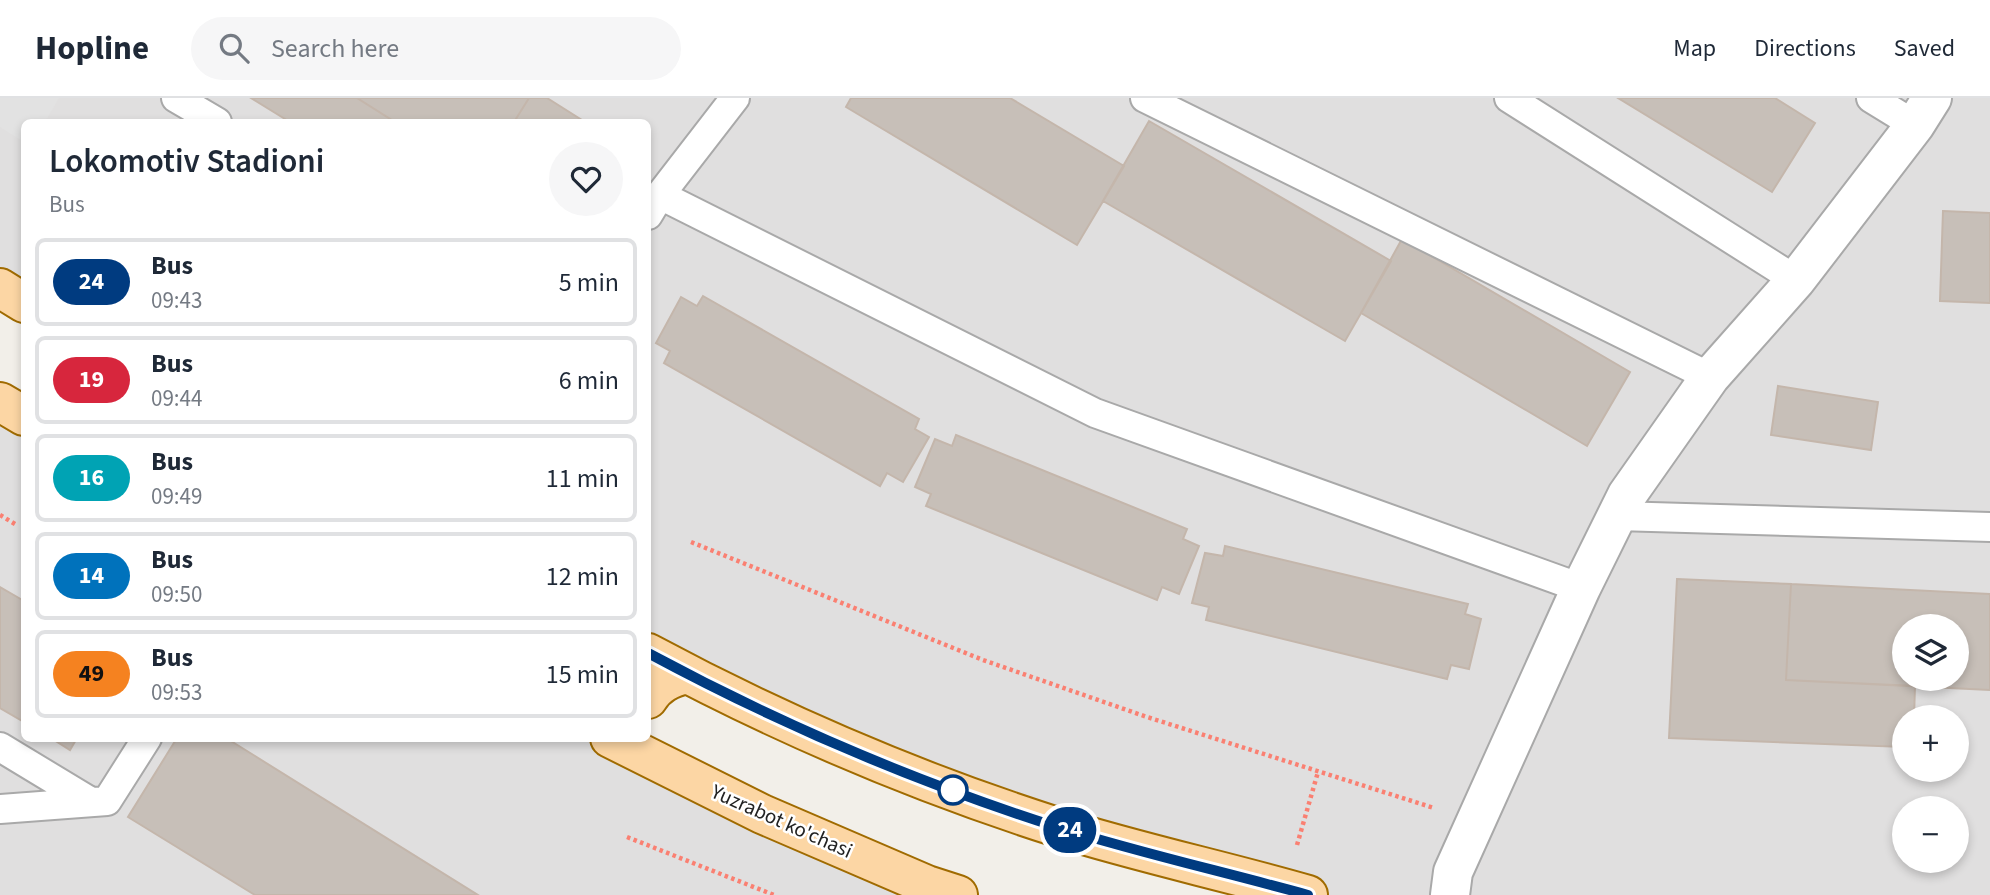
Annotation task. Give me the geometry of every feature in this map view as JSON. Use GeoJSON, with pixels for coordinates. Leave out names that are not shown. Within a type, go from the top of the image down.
{"type":"FeatureCollection","features":[{"type":"Feature","properties":{"kind":"main road"},"geometry":{"type":"LineString","coordinates":[[0,288],[21,301]]}},
{"type":"Feature","properties":{"kind":"main road"},"geometry":{"type":"LineString","coordinates":[[0,402],[21,414]]}},
{"type":"Feature","properties":{"kind":"main road"},"geometry":{"type":"LineString","coordinates":[[651,655],[799,729],[992,804],[1057,827],[1308,895]]}},
{"type":"Feature","properties":{"kind":"main road"},"geometry":{"type":"LineString","coordinates":[[651,696],[661,684],[687,674]]}},
{"type":"Feature","properties":{"kind":"main road","name":"Yuzrabot ko'chasi"},"geometry":{"type":"LineString","coordinates":[[623,742],[645,749],[762,814],[928,885],[958,895]]}},
{"type":"Feature","properties":{"kind":"street"},"geometry":{"type":"LineString","coordinates":[[1450,895],[1453,872],[1475,821],[1581,588],[1627,495],[1710,377],[1796,280],[1923,112]]}},
{"type":"Feature","properties":{"kind":"lane"},"geometry":{"type":"LineString","coordinates":[[176,98],[212,119]]}},
{"type":"Feature","properties":{"kind":"lane"},"geometry":{"type":"LineString","coordinates":[[734,98],[654,205],[1095,413],[1581,588]]}},
{"type":"Feature","properties":{"kind":"lane"},"geometry":{"type":"LineString","coordinates":[[1145,98],[1710,377]]}},
{"type":"Feature","properties":{"kind":"lane"},"geometry":{"type":"LineString","coordinates":[[1509,98],[1796,280]]}},
{"type":"Feature","properties":{"kind":"lane"},"geometry":{"type":"LineString","coordinates":[[1871,98],[1923,112]]}},
{"type":"Feature","properties":{"kind":"lane"},"geometry":{"type":"LineString","coordinates":[[1617,516],[1990,527]]}},
{"type":"Feature","properties":{"kind":"lane"},"geometry":{"type":"LineString","coordinates":[[0,808],[107,802],[144,742]]}},
{"type":"Feature","properties":{"kind":"lane"},"geometry":{"type":"LineString","coordinates":[[0,747],[91,802]]}},
{"type":"Feature","properties":{"kind":"path"},"geometry":{"type":"LineString","coordinates":[[0,515],[15,524]]}},
{"type":"Feature","properties":{"kind":"path"},"geometry":{"type":"LineString","coordinates":[[691,542],[983,660],[1147,717],[1475,821]]}},
{"type":"Feature","properties":{"kind":"path"},"geometry":{"type":"LineString","coordinates":[[1302,827],[1318,772]]}},
{"type":"Feature","properties":{"kind":"path"},"geometry":{"type":"LineString","coordinates":[[627,836],[774,895]]}},
{"type":"Feature","properties":{"kind":"shaded area"},"geometry":{"type":"Polygon","coordinates":[[[0,98],[1990,98],[1990,895],[1308,895],[1187,863],[651,654],[651,119],[21,119],[21,301],[0,288],[0,98]]]}},
{"type":"Feature","properties":{"kind":"shaded area"},"geometry":{"type":"Polygon","coordinates":[[[0,98],[59,98],[47,119],[21,119],[21,140],[0,127],[0,98]]]}},
{"type":"Feature","properties":{"kind":"shaded area"},"geometry":{"type":"Polygon","coordinates":[[[0,402],[21,414],[21,742],[617,742],[958,895],[0,895],[0,402]]]}},
{"type":"Feature","properties":{"kind":"building"},"geometry":{"type":"Polygon","coordinates":[[[251,98],[357,98],[390,119],[285,119],[251,98]]]}},
{"type":"Feature","properties":{"kind":"building"},"geometry":{"type":"Polygon","coordinates":[[[357,98],[529,98],[516,119],[390,119],[357,98]]]}},
{"type":"Feature","properties":{"kind":"building"},"geometry":{"type":"Polygon","coordinates":[[[529,98],[547,98],[580,119],[516,119],[529,98]]]}},
{"type":"Feature","properties":{"kind":"building"},"geometry":{"type":"Polygon","coordinates":[[[851,98],[1010,98],[1124,166],[1077,245],[846,107],[851,98]]]}},
{"type":"Feature","properties":{"kind":"building"},"geometry":{"type":"Polygon","coordinates":[[[1618,98],[1775,98],[1815,123],[1772,192],[1618,98]]]}},
{"type":"Feature","properties":{"kind":"building"},"geometry":{"type":"Polygon","coordinates":[[[1149,121],[1391,261],[1345,341],[1103,201],[1149,121]]]}},
{"type":"Feature","properties":{"kind":"building"},"geometry":{"type":"Polygon","coordinates":[[[1943,211],[1990,213],[1990,303],[1940,301],[1943,211]]]}},
{"type":"Feature","properties":{"kind":"building"},"geometry":{"type":"Polygon","coordinates":[[[1402,239],[1630,372],[1587,446],[1361,313],[1402,239]]]}},
{"type":"Feature","properties":{"kind":"building"},"geometry":{"type":"Polygon","coordinates":[[[703,296],[919,419],[915,429],[929,437],[903,482],[887,473],[880,486],[664,363],[670,351],[656,343],[681,297],[697,306],[703,296]]]}},
{"type":"Feature","properties":{"kind":"building"},"geometry":{"type":"Polygon","coordinates":[[[1778,386],[1878,402],[1871,450],[1771,435],[1778,386]]]}},
{"type":"Feature","properties":{"kind":"building"},"geometry":{"type":"Polygon","coordinates":[[[956,435],[1187,529],[1183,539],[1199,546],[1179,594],[1162,587],[1157,600],[926,506],[931,494],[915,487],[935,439],[952,446],[956,435]]]}},
{"type":"Feature","properties":{"kind":"building"},"geometry":{"type":"Polygon","coordinates":[[[1225,546],[1468,604],[1465,614],[1481,619],[1469,669],[1451,665],[1447,679],[1206,620],[1209,607],[1192,603],[1205,553],[1223,556],[1225,546]]]}},
{"type":"Feature","properties":{"kind":"building"},"geometry":{"type":"Polygon","coordinates":[[[1677,579],[1791,584],[1786,680],[1892,685],[1892,691],[1915,691],[1914,705],[1892,705],[1892,747],[1669,738],[1677,579]]]}},
{"type":"Feature","properties":{"kind":"building"},"geometry":{"type":"Polygon","coordinates":[[[1791,584],[1990,594],[1990,690],[1969,689],[1969,614],[1892,614],[1892,685],[1786,680],[1791,584]]]}},
{"type":"Feature","properties":{"kind":"building"},"geometry":{"type":"Polygon","coordinates":[[[0,587],[21,599],[21,720],[0,708],[0,587]]]}},
{"type":"Feature","properties":{"kind":"building"},"geometry":{"type":"Polygon","coordinates":[[[57,742],[75,742],[70,750],[57,742]]]}},
{"type":"Feature","properties":{"kind":"building"},"geometry":{"type":"Polygon","coordinates":[[[175,742],[232,742],[478,895],[255,895],[128,817],[175,742]]]}},
{"type":"Feature","properties":{"kind":"bus line","name":"24"},"geometry":{"type":"LineString","coordinates":[[651,655],[799,729],[953,790],[1057,827],[1308,895]]}}]}
